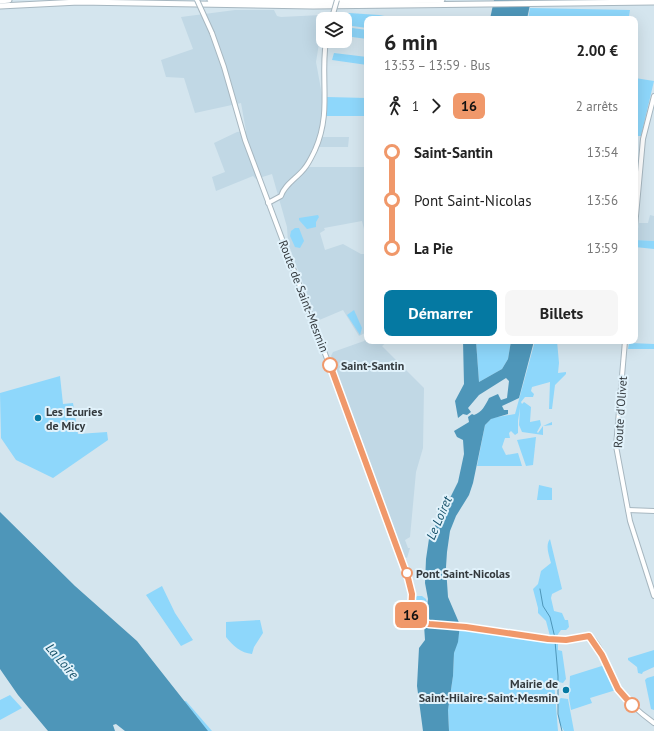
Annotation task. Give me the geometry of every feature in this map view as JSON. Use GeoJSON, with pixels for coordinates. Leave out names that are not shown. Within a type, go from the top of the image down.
{"type":"FeatureCollection","features":[{"type":"Feature","properties":{"kind":"highway"},"geometry":{"type":"LineString","coordinates":[[0,1],[9,0]]}},
{"type":"Feature","properties":{"kind":"highway"},"geometry":{"type":"LineString","coordinates":[[210,0],[313,2],[442,0]]}},
{"type":"Feature","properties":{"kind":"highway"},"geometry":{"type":"LineString","coordinates":[[0,6],[72,2],[313,6],[654,2]]}},
{"type":"Feature","properties":{"kind":"main road","name":"Route de Saint-Mesmin"},"geometry":{"type":"LineString","coordinates":[[197,0],[212,33],[224,67],[245,140],[268,203],[404,565],[412,593],[411,617],[418,622],[466,627],[555,640],[566,640],[586,636],[591,638],[604,660],[615,684],[625,698],[654,722]]}},
{"type":"Feature","properties":{"kind":"main road"},"geometry":{"type":"LineString","coordinates":[[334,12],[337,0]]}},
{"type":"Feature","properties":{"kind":"main road"},"geometry":{"type":"LineString","coordinates":[[268,203],[281,196],[283,190],[305,168],[318,142],[326,107],[324,59],[325,48]]}},
{"type":"Feature","properties":{"kind":"main road"},"geometry":{"type":"LineString","coordinates":[[638,189],[642,139],[654,96]]}},
{"type":"Feature","properties":{"kind":"main road","name":"Route d'Olivet"},"geometry":{"type":"LineString","coordinates":[[625,344],[616,445],[627,504],[632,512]]}},
{"type":"Feature","properties":{"kind":"main road"},"geometry":{"type":"LineString","coordinates":[[654,511],[632,512],[630,518],[654,596]]}},
{"type":"Feature","properties":{"kind":"shaded area"},"geometry":{"type":"Polygon","coordinates":[[[530,8],[630,10],[629,16],[529,16],[530,8]]]}},
{"type":"Feature","properties":{"kind":"shaded area"},"geometry":{"type":"Polygon","coordinates":[[[235,10],[274,10],[277,16],[281,17],[316,15],[316,48],[318,48],[316,62],[324,106],[319,137],[349,137],[348,147],[318,147],[315,144],[304,167],[364,167],[364,229],[362,221],[324,228],[325,230],[320,233],[325,250],[343,244],[361,254],[364,254],[364,334],[359,336],[343,310],[317,321],[288,243],[287,227],[272,174],[256,179],[253,176],[216,191],[212,177],[225,172],[214,143],[237,132],[246,131],[241,103],[195,113],[184,78],[166,77],[161,60],[193,49],[181,17],[235,10]]]}},
{"type":"Feature","properties":{"kind":"shaded area"},"geometry":{"type":"Polygon","coordinates":[[[352,13],[384,16],[364,16],[364,28],[352,26],[352,13]]]}},
{"type":"Feature","properties":{"kind":"shaded area"},"geometry":{"type":"Polygon","coordinates":[[[352,28],[364,30],[364,39],[352,37],[352,28]]]}},
{"type":"Feature","properties":{"kind":"shaded area"},"geometry":{"type":"Polygon","coordinates":[[[334,53],[364,57],[364,65],[332,60],[334,53]]]}},
{"type":"Feature","properties":{"kind":"shaded area"},"geometry":{"type":"Polygon","coordinates":[[[638,78],[654,81],[641,136],[638,136],[638,78]]]}},
{"type":"Feature","properties":{"kind":"shaded area"},"geometry":{"type":"Polygon","coordinates":[[[327,97],[364,98],[364,116],[325,116],[327,97]]]}},
{"type":"Feature","properties":{"kind":"shaded area"},"geometry":{"type":"Polygon","coordinates":[[[318,215],[319,217],[316,222],[316,227],[307,229],[299,220],[299,218],[318,215]]]}},
{"type":"Feature","properties":{"kind":"shaded area"},"geometry":{"type":"Polygon","coordinates":[[[650,215],[654,216],[654,241],[638,240],[639,223],[648,223],[650,215]]]}},
{"type":"Feature","properties":{"kind":"shaded area"},"geometry":{"type":"Polygon","coordinates":[[[295,228],[299,228],[304,241],[300,248],[295,247],[290,236],[291,231],[295,228]]]}},
{"type":"Feature","properties":{"kind":"shaded area"},"geometry":{"type":"Polygon","coordinates":[[[638,240],[654,241],[654,249],[638,247],[638,240]]]}},
{"type":"Feature","properties":{"kind":"shaded area"},"geometry":{"type":"Polygon","coordinates":[[[354,310],[362,328],[360,335],[347,315],[354,310]]]}},
{"type":"Feature","properties":{"kind":"shaded area"},"geometry":{"type":"Polygon","coordinates":[[[364,341],[364,344],[384,344],[382,346],[424,388],[423,448],[416,472],[410,537],[405,540],[408,548],[410,548],[407,558],[404,557],[396,538],[331,356],[333,352],[364,341]]]}},
{"type":"Feature","properties":{"kind":"shaded area"},"geometry":{"type":"Polygon","coordinates":[[[476,344],[510,344],[508,359],[502,369],[479,382],[476,344]]]}},
{"type":"Feature","properties":{"kind":"shaded area"},"geometry":{"type":"Polygon","coordinates":[[[534,344],[557,344],[559,363],[558,373],[566,372],[566,374],[555,385],[552,409],[549,409],[550,382],[532,387],[531,391],[534,394],[533,397],[525,397],[521,402],[522,404],[524,402],[531,407],[530,422],[540,420],[541,425],[537,432],[538,433],[543,426],[543,435],[522,432],[519,425],[520,408],[518,433],[515,435],[511,431],[509,433],[510,438],[505,438],[502,447],[506,455],[518,453],[522,466],[477,466],[485,425],[492,418],[515,414],[534,344]]]}},
{"type":"Feature","properties":{"kind":"shaded area"},"geometry":{"type":"Polygon","coordinates":[[[629,344],[654,344],[654,349],[628,349],[629,344]]]}},
{"type":"Feature","properties":{"kind":"shaded area","name":"Les Ecuries de Micy"},"geometry":{"type":"Polygon","coordinates":[[[60,376],[63,404],[73,403],[78,434],[107,432],[108,440],[53,478],[16,460],[1,438],[0,393],[60,376]]]}},
{"type":"Feature","properties":{"kind":"shaded area"},"geometry":{"type":"Polygon","coordinates":[[[552,422],[552,425],[543,426],[552,422]]]}},
{"type":"Feature","properties":{"kind":"shaded area"},"geometry":{"type":"Polygon","coordinates":[[[536,437],[533,465],[526,466],[517,440],[536,437]]]}},
{"type":"Feature","properties":{"kind":"shaded area"},"geometry":{"type":"Polygon","coordinates":[[[539,485],[552,488],[552,500],[537,500],[539,485]]]}},
{"type":"Feature","properties":{"kind":"shaded area"},"geometry":{"type":"Polygon","coordinates":[[[550,539],[562,589],[552,594],[551,598],[554,611],[562,613],[565,620],[568,620],[569,627],[566,630],[561,630],[556,637],[550,636],[546,621],[538,613],[533,589],[538,584],[541,571],[551,563],[548,553],[548,544],[550,539]]]}},
{"type":"Feature","properties":{"kind":"shaded area"},"geometry":{"type":"Polygon","coordinates":[[[162,586],[175,613],[193,640],[181,646],[146,595],[162,586]]]}},
{"type":"Feature","properties":{"kind":"shaded area"},"geometry":{"type":"Polygon","coordinates":[[[417,596],[422,596],[426,599],[428,606],[424,621],[418,621],[413,614],[414,600],[417,596]]]}},
{"type":"Feature","properties":{"kind":"shaded area"},"geometry":{"type":"Polygon","coordinates":[[[260,620],[263,633],[254,647],[252,654],[244,652],[231,643],[226,637],[226,622],[260,620]]]}},
{"type":"Feature","properties":{"kind":"shaded area"},"geometry":{"type":"Polygon","coordinates":[[[460,629],[523,639],[558,641],[558,650],[562,651],[566,679],[563,683],[554,681],[558,731],[449,731],[448,710],[453,676],[454,653],[460,629]]]}},
{"type":"Feature","properties":{"kind":"shaded area"},"geometry":{"type":"Polygon","coordinates":[[[654,650],[654,667],[643,672],[642,674],[638,673],[637,667],[628,660],[628,658],[654,650]]]}},
{"type":"Feature","properties":{"kind":"shaded area"},"geometry":{"type":"Polygon","coordinates":[[[605,665],[616,690],[590,698],[592,703],[571,710],[569,698],[570,676],[605,665]]]}},
{"type":"Feature","properties":{"kind":"shaded area"},"geometry":{"type":"Polygon","coordinates":[[[654,676],[654,710],[651,709],[645,680],[654,676]]]}},
{"type":"Feature","properties":{"kind":"shaded area"},"geometry":{"type":"Polygon","coordinates":[[[10,695],[22,708],[0,720],[0,700],[10,695]]]}},
{"type":"Feature","properties":{"kind":"shaded area"},"geometry":{"type":"Polygon","coordinates":[[[561,698],[568,699],[574,731],[564,731],[559,722],[558,700],[561,698]]]}},
{"type":"Feature","properties":{"kind":"shaded area"},"geometry":{"type":"Polygon","coordinates":[[[186,701],[212,731],[205,731],[182,702],[186,701]]]}},
{"type":"Feature","properties":{"kind":"water"},"geometry":{"type":"Polygon","coordinates":[[[494,0],[531,0],[528,16],[491,16],[494,0]]]}},
{"type":"Feature","properties":{"kind":"water"},"geometry":{"type":"Polygon","coordinates":[[[463,344],[476,344],[479,382],[502,369],[508,359],[510,344],[533,344],[519,398],[502,406],[504,410],[508,410],[508,414],[491,419],[485,425],[473,483],[469,495],[456,516],[450,531],[446,567],[448,597],[460,625],[458,642],[454,653],[453,676],[448,710],[449,731],[423,731],[417,686],[419,648],[425,640],[424,625],[428,599],[425,583],[426,559],[430,532],[438,522],[458,482],[464,454],[463,440],[457,437],[454,431],[469,422],[468,417],[472,414],[477,414],[485,406],[489,398],[498,394],[501,400],[507,398],[509,381],[506,378],[479,395],[468,408],[471,412],[467,415],[463,414],[458,418],[455,401],[464,384],[463,344]]]}},
{"type":"Feature","properties":{"kind":"water","name":"La Loire"},"geometry":{"type":"Polygon","coordinates":[[[0,512],[75,586],[137,641],[208,731],[125,731],[116,724],[113,725],[115,731],[48,731],[18,695],[0,669],[0,512]]]}},
{"type":"Feature","properties":{"kind":"waterway"},"geometry":{"type":"LineString","coordinates":[[540,589],[543,606],[550,617],[555,638]]}},
{"type":"Feature","properties":{"kind":"waterway"},"geometry":{"type":"LineString","coordinates":[[555,641],[558,676],[558,714],[562,731]]}},
{"type":"Feature","properties":{"kind":"bus line","name":"16"},"geometry":{"type":"LineString","coordinates":[[330,365],[411,587],[412,619],[429,624],[466,627],[548,639],[566,640],[589,636],[607,664],[618,689],[632,705]]}},
{"type":"Feature","properties":{"kind":"place","name":"Saint-Santin"},"geometry":{"type":"Point","coordinates":[330,365]}},
{"type":"Feature","properties":{"kind":"place","name":"Les Ecuries de Micy"},"geometry":{"type":"Point","coordinates":[38,418]}},
{"type":"Feature","properties":{"kind":"place","name":"Pont Saint-Nicolas"},"geometry":{"type":"Point","coordinates":[407,573]}},
{"type":"Feature","properties":{"kind":"place","name":"Mairie de Saint-Hilaire-Saint-Mesmin"},"geometry":{"type":"Point","coordinates":[566,690]}},
{"type":"Feature","properties":{"kind":"water label","name":"Le Loiret"},"geometry":{"type":"Point","coordinates":[439,518]}}]}
